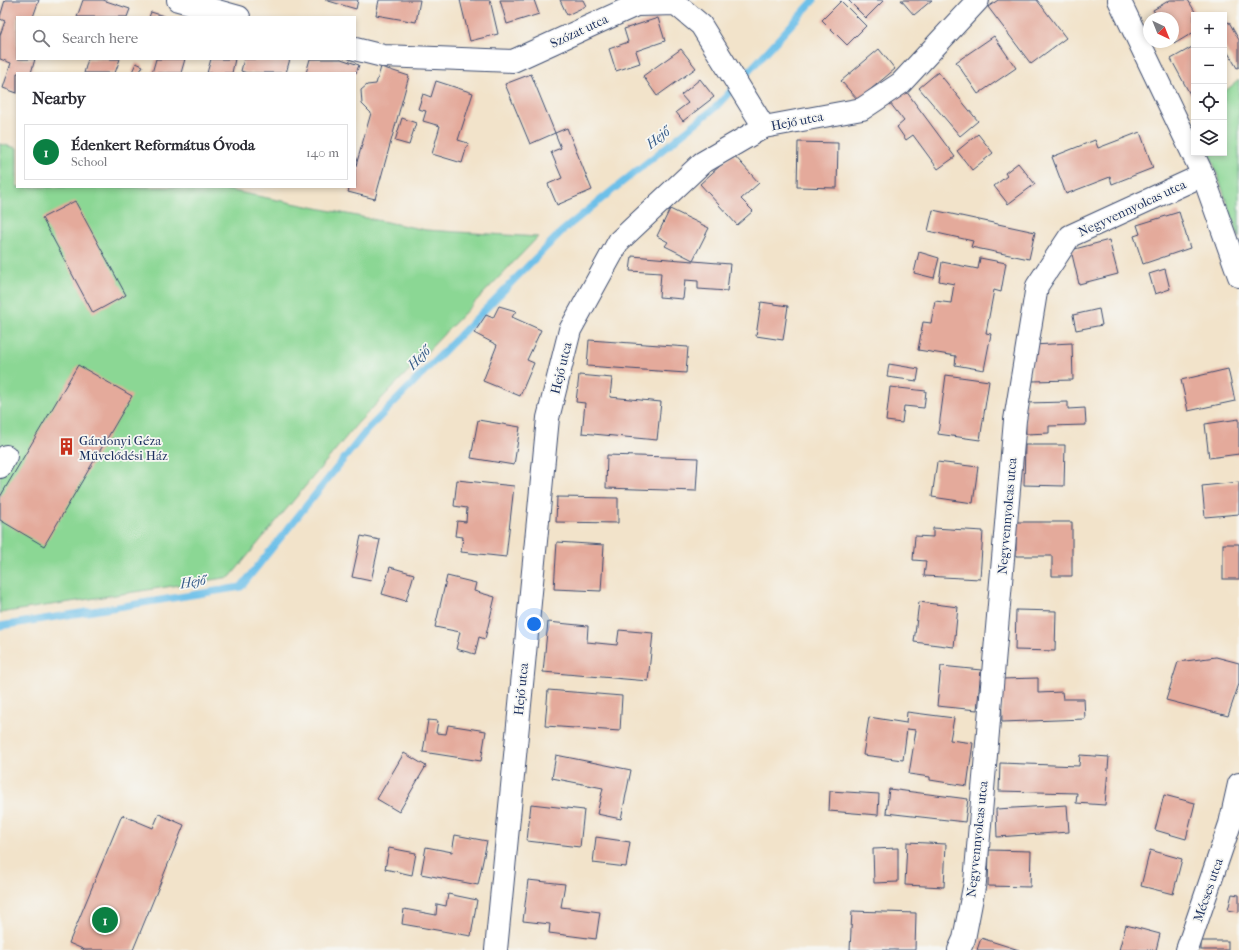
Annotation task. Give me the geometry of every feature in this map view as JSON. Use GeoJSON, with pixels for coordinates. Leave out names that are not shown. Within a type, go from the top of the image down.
{"type":"FeatureCollection","features":[{"type":"Feature","properties":{"kind":"street"},"geometry":{"type":"LineString","coordinates":[[178,0],[236,16]]}},
{"type":"Feature","properties":{"kind":"street","name":"Hejő utca"},"geometry":{"type":"LineString","coordinates":[[496,950],[548,418],[570,330],[619,240],[702,163],[764,127],[862,109],[900,83],[978,0]]}},
{"type":"Feature","properties":{"kind":"street"},"geometry":{"type":"LineString","coordinates":[[1119,0],[1203,176],[1239,276]]}},
{"type":"Feature","properties":{"kind":"street","name":"Szózat utca"},"geometry":{"type":"LineString","coordinates":[[356,49],[382,56],[513,61],[636,5],[676,4],[701,25],[764,127]]}},
{"type":"Feature","properties":{"kind":"street","name":"Negyvennyolcas utca"},"geometry":{"type":"LineString","coordinates":[[959,950],[964,939],[974,882],[1015,420],[1038,286],[1070,236],[1203,176]]}},
{"type":"Feature","properties":{"kind":"street","name":"Mécses utca"},"geometry":{"type":"LineString","coordinates":[[1188,950],[1230,824],[1239,784]]}},
{"type":"Feature","properties":{"kind":"green space"},"geometry":{"type":"Polygon","coordinates":[[[1239,80],[1239,238],[1211,156],[1227,156],[1227,90],[1239,80]]]}},
{"type":"Feature","properties":{"kind":"green space"},"geometry":{"type":"Polygon","coordinates":[[[0,144],[16,148],[16,188],[218,188],[426,230],[538,237],[357,424],[230,577],[0,613],[0,144]]]}},
{"type":"Feature","properties":{"kind":"building"},"geometry":{"type":"Polygon","coordinates":[[[5,0],[39,0],[33,16],[16,16],[16,60],[35,60],[31,72],[16,72],[16,93],[3,88],[11,63],[0,59],[0,35],[5,21],[0,19],[5,0]]]}},
{"type":"Feature","properties":{"kind":"building"},"geometry":{"type":"Polygon","coordinates":[[[83,0],[103,0],[130,9],[127,16],[77,16],[83,0]]]}},
{"type":"Feature","properties":{"kind":"building"},"geometry":{"type":"Polygon","coordinates":[[[325,0],[358,0],[356,9],[325,0]]]}},
{"type":"Feature","properties":{"kind":"building"},"geometry":{"type":"Polygon","coordinates":[[[379,0],[420,0],[416,22],[376,15],[379,0]]]}},
{"type":"Feature","properties":{"kind":"building"},"geometry":{"type":"Polygon","coordinates":[[[460,0],[490,0],[498,34],[470,41],[460,0]]]}},
{"type":"Feature","properties":{"kind":"building"},"geometry":{"type":"Polygon","coordinates":[[[500,0],[534,0],[539,14],[507,24],[500,0]]]}},
{"type":"Feature","properties":{"kind":"building"},"geometry":{"type":"Polygon","coordinates":[[[560,0],[583,0],[586,6],[567,15],[560,0]]]}},
{"type":"Feature","properties":{"kind":"building"},"geometry":{"type":"Polygon","coordinates":[[[848,0],[884,0],[866,18],[848,0]]]}},
{"type":"Feature","properties":{"kind":"building"},"geometry":{"type":"Polygon","coordinates":[[[901,0],[932,0],[914,15],[901,0]]]}},
{"type":"Feature","properties":{"kind":"building"},"geometry":{"type":"Polygon","coordinates":[[[998,0],[1037,0],[1066,38],[1031,64],[988,7],[998,0]]]}},
{"type":"Feature","properties":{"kind":"building"},"geometry":{"type":"Polygon","coordinates":[[[1170,0],[1188,0],[1195,12],[1191,12],[1191,34],[1179,41],[1179,12],[1154,12],[1153,10],[1170,0]]]}},
{"type":"Feature","properties":{"kind":"building"},"geometry":{"type":"Polygon","coordinates":[[[841,1],[866,26],[847,45],[822,20],[841,1]]]}},
{"type":"Feature","properties":{"kind":"building"},"geometry":{"type":"Polygon","coordinates":[[[151,12],[164,16],[149,16],[151,12]]]}},
{"type":"Feature","properties":{"kind":"building"},"geometry":{"type":"Polygon","coordinates":[[[658,18],[665,41],[636,51],[640,63],[616,71],[609,49],[628,42],[624,29],[658,18]]]}},
{"type":"Feature","properties":{"kind":"building"},"geometry":{"type":"Polygon","coordinates":[[[1229,22],[1239,40],[1239,67],[1237,68],[1227,51],[1227,23],[1229,22]]]}},
{"type":"Feature","properties":{"kind":"building"},"geometry":{"type":"Polygon","coordinates":[[[994,36],[1016,68],[978,94],[956,62],[994,36]]]}},
{"type":"Feature","properties":{"kind":"building"},"geometry":{"type":"Polygon","coordinates":[[[1191,48],[1191,96],[1171,59],[1191,48]]]}},
{"type":"Feature","properties":{"kind":"building"},"geometry":{"type":"Polygon","coordinates":[[[681,49],[696,68],[657,96],[643,76],[681,49]]]}},
{"type":"Feature","properties":{"kind":"building"},"geometry":{"type":"Polygon","coordinates":[[[879,49],[895,69],[858,100],[841,81],[879,49]]]}},
{"type":"Feature","properties":{"kind":"building"},"geometry":{"type":"Polygon","coordinates":[[[88,60],[120,60],[115,72],[84,72],[88,60]]]}},
{"type":"Feature","properties":{"kind":"building"},"geometry":{"type":"Polygon","coordinates":[[[156,60],[185,60],[181,72],[152,72],[156,60]]]}},
{"type":"Feature","properties":{"kind":"building"},"geometry":{"type":"Polygon","coordinates":[[[211,60],[235,60],[232,72],[207,72],[211,60]]]}},
{"type":"Feature","properties":{"kind":"building"},"geometry":{"type":"Polygon","coordinates":[[[244,60],[290,60],[286,72],[241,71],[244,60]]]}},
{"type":"Feature","properties":{"kind":"building"},"geometry":{"type":"Polygon","coordinates":[[[310,60],[344,60],[359,65],[356,73],[306,72],[310,60]]]}},
{"type":"Feature","properties":{"kind":"building"},"geometry":{"type":"Polygon","coordinates":[[[136,63],[143,66],[140,72],[132,72],[136,63]]]}},
{"type":"Feature","properties":{"kind":"building"},"geometry":{"type":"Polygon","coordinates":[[[381,67],[409,76],[375,199],[348,192],[350,188],[356,188],[356,166],[371,113],[362,104],[361,90],[367,85],[376,84],[381,67]]]}},
{"type":"Feature","properties":{"kind":"building"},"geometry":{"type":"Polygon","coordinates":[[[938,72],[978,121],[960,136],[919,88],[938,72]]]}},
{"type":"Feature","properties":{"kind":"building"},"geometry":{"type":"Polygon","coordinates":[[[531,74],[555,133],[530,144],[505,84],[531,74]]]}},
{"type":"Feature","properties":{"kind":"building"},"geometry":{"type":"Polygon","coordinates":[[[700,79],[714,97],[683,121],[676,112],[688,103],[681,95],[700,79]]]}},
{"type":"Feature","properties":{"kind":"building"},"geometry":{"type":"Polygon","coordinates":[[[436,81],[473,93],[458,140],[468,143],[462,163],[432,154],[440,126],[423,121],[426,111],[418,109],[423,94],[431,97],[436,81]]]}},
{"type":"Feature","properties":{"kind":"building"},"geometry":{"type":"Polygon","coordinates":[[[906,91],[955,157],[938,169],[913,135],[906,140],[897,127],[904,121],[890,103],[906,91]]]}},
{"type":"Feature","properties":{"kind":"building"},"geometry":{"type":"Polygon","coordinates":[[[402,118],[416,123],[409,145],[395,141],[402,118]]]}},
{"type":"Feature","properties":{"kind":"building"},"geometry":{"type":"Polygon","coordinates":[[[567,128],[592,190],[557,205],[548,184],[562,178],[551,152],[561,148],[555,133],[567,128]]]}},
{"type":"Feature","properties":{"kind":"building"},"geometry":{"type":"Polygon","coordinates":[[[1140,132],[1153,168],[1112,184],[1110,177],[1066,194],[1052,157],[1095,140],[1098,148],[1140,132]]]}},
{"type":"Feature","properties":{"kind":"building"},"geometry":{"type":"Polygon","coordinates":[[[978,134],[993,153],[972,170],[957,151],[978,134]]]}},
{"type":"Feature","properties":{"kind":"building"},"geometry":{"type":"Polygon","coordinates":[[[798,142],[838,143],[837,188],[797,187],[798,142]]]}},
{"type":"Feature","properties":{"kind":"building"},"geometry":{"type":"Polygon","coordinates":[[[733,154],[759,183],[741,199],[753,211],[737,225],[700,184],[733,154]]]}},
{"type":"Feature","properties":{"kind":"building"},"geometry":{"type":"Polygon","coordinates":[[[1018,163],[1035,184],[1008,204],[994,186],[1007,176],[1005,173],[1018,163]]]}},
{"type":"Feature","properties":{"kind":"building"},"geometry":{"type":"Polygon","coordinates":[[[75,201],[126,295],[93,313],[42,218],[75,201]]]}},
{"type":"Feature","properties":{"kind":"building"},"geometry":{"type":"Polygon","coordinates":[[[670,209],[709,228],[693,260],[665,246],[668,242],[657,236],[670,209]]]}},
{"type":"Feature","properties":{"kind":"building"},"geometry":{"type":"Polygon","coordinates":[[[933,210],[1035,232],[1029,259],[971,247],[973,241],[928,231],[933,210]]]}},
{"type":"Feature","properties":{"kind":"building"},"geometry":{"type":"Polygon","coordinates":[[[1179,212],[1190,248],[1143,264],[1134,236],[1140,234],[1137,225],[1179,212]]]}},
{"type":"Feature","properties":{"kind":"building"},"geometry":{"type":"Polygon","coordinates":[[[1109,240],[1118,274],[1079,284],[1071,250],[1109,240]]]}},
{"type":"Feature","properties":{"kind":"building"},"geometry":{"type":"Polygon","coordinates":[[[919,252],[939,258],[934,278],[914,273],[919,252]]]}},
{"type":"Feature","properties":{"kind":"building"},"geometry":{"type":"Polygon","coordinates":[[[632,256],[730,264],[727,291],[698,289],[698,281],[685,280],[683,299],[659,297],[661,273],[630,271],[632,256]]]}},
{"type":"Feature","properties":{"kind":"building"},"geometry":{"type":"Polygon","coordinates":[[[980,258],[1006,263],[1001,292],[994,290],[986,333],[991,334],[984,370],[955,365],[956,356],[918,350],[923,322],[931,323],[935,301],[951,303],[954,284],[939,281],[942,262],[978,269],[980,258]]]}},
{"type":"Feature","properties":{"kind":"building"},"geometry":{"type":"Polygon","coordinates":[[[1165,269],[1170,289],[1155,294],[1149,274],[1165,269]]]}},
{"type":"Feature","properties":{"kind":"building"},"geometry":{"type":"Polygon","coordinates":[[[761,302],[788,306],[783,340],[756,336],[761,302]]]}},
{"type":"Feature","properties":{"kind":"building"},"geometry":{"type":"Polygon","coordinates":[[[499,306],[516,311],[512,317],[541,330],[527,360],[534,363],[520,396],[483,381],[497,345],[474,333],[486,315],[493,318],[499,306]]]}},
{"type":"Feature","properties":{"kind":"building"},"geometry":{"type":"Polygon","coordinates":[[[1099,309],[1102,325],[1076,330],[1073,315],[1099,309]]]}},
{"type":"Feature","properties":{"kind":"building"},"geometry":{"type":"Polygon","coordinates":[[[589,340],[688,347],[686,373],[587,366],[589,340]]]}},
{"type":"Feature","properties":{"kind":"building"},"geometry":{"type":"Polygon","coordinates":[[[1072,343],[1073,380],[1032,381],[1032,345],[1072,343]]]}},
{"type":"Feature","properties":{"kind":"building"},"geometry":{"type":"Polygon","coordinates":[[[889,364],[919,369],[917,381],[887,377],[889,364]]]}},
{"type":"Feature","properties":{"kind":"building","name":"Gárdonyi Géza Művelődési Ház"},"geometry":{"type":"Polygon","coordinates":[[[78,365],[132,396],[44,546],[0,520],[0,497],[78,365]]]}},
{"type":"Feature","properties":{"kind":"building"},"geometry":{"type":"Polygon","coordinates":[[[1228,369],[1235,401],[1188,411],[1181,380],[1228,369]]]}},
{"type":"Feature","properties":{"kind":"building"},"geometry":{"type":"Polygon","coordinates":[[[579,375],[612,378],[610,397],[661,402],[657,440],[582,433],[585,403],[576,402],[579,375]]]}},
{"type":"Feature","properties":{"kind":"building"},"geometry":{"type":"Polygon","coordinates":[[[946,375],[989,381],[980,440],[938,434],[946,375]]]}},
{"type":"Feature","properties":{"kind":"building"},"geometry":{"type":"Polygon","coordinates":[[[890,387],[926,391],[924,408],[904,406],[902,423],[886,421],[890,387]]]}},
{"type":"Feature","properties":{"kind":"building"},"geometry":{"type":"Polygon","coordinates":[[[1068,402],[1068,409],[1085,408],[1086,425],[1049,426],[1049,433],[1026,434],[1025,403],[1068,402]]]}},
{"type":"Feature","properties":{"kind":"building"},"geometry":{"type":"Polygon","coordinates":[[[1239,419],[1239,454],[1209,458],[1205,424],[1239,419]]]}},
{"type":"Feature","properties":{"kind":"building"},"geometry":{"type":"Polygon","coordinates":[[[478,420],[520,427],[514,465],[471,458],[478,420]]]}},
{"type":"Feature","properties":{"kind":"building"},"geometry":{"type":"Polygon","coordinates":[[[1025,445],[1065,445],[1064,486],[1024,485],[1025,445]]]}},
{"type":"Feature","properties":{"kind":"building"},"geometry":{"type":"Polygon","coordinates":[[[607,455],[698,458],[696,491],[606,488],[607,455]]]}},
{"type":"Feature","properties":{"kind":"building"},"geometry":{"type":"Polygon","coordinates":[[[937,462],[978,467],[973,503],[932,497],[937,462]]]}},
{"type":"Feature","properties":{"kind":"building"},"geometry":{"type":"Polygon","coordinates":[[[457,480],[514,486],[506,557],[461,552],[463,537],[455,536],[457,521],[466,522],[467,508],[454,506],[457,480]]]}},
{"type":"Feature","properties":{"kind":"building"},"geometry":{"type":"Polygon","coordinates":[[[1239,482],[1239,514],[1205,517],[1202,486],[1239,482]]]}},
{"type":"Feature","properties":{"kind":"building"},"geometry":{"type":"Polygon","coordinates":[[[557,497],[618,498],[618,523],[556,522],[557,497]]]}},
{"type":"Feature","properties":{"kind":"building"},"geometry":{"type":"Polygon","coordinates":[[[1016,522],[1072,522],[1072,576],[1052,576],[1052,556],[1016,556],[1016,522]]]}},
{"type":"Feature","properties":{"kind":"building"},"geometry":{"type":"Polygon","coordinates":[[[933,528],[983,531],[980,579],[924,576],[926,561],[913,560],[915,536],[933,537],[933,528]]]}},
{"type":"Feature","properties":{"kind":"building"},"geometry":{"type":"Polygon","coordinates":[[[361,536],[380,540],[371,581],[352,577],[361,536]]]}},
{"type":"Feature","properties":{"kind":"building"},"geometry":{"type":"Polygon","coordinates":[[[557,542],[604,545],[601,591],[554,589],[557,542]]]}},
{"type":"Feature","properties":{"kind":"building"},"geometry":{"type":"Polygon","coordinates":[[[1223,544],[1239,544],[1239,579],[1223,579],[1223,544]]]}},
{"type":"Feature","properties":{"kind":"building"},"geometry":{"type":"Polygon","coordinates":[[[390,567],[414,574],[406,601],[382,594],[390,567]]]}},
{"type":"Feature","properties":{"kind":"building"},"geometry":{"type":"Polygon","coordinates":[[[447,576],[476,583],[474,591],[495,597],[485,639],[479,637],[475,654],[456,649],[460,632],[435,627],[447,576]]]}},
{"type":"Feature","properties":{"kind":"building"},"geometry":{"type":"Polygon","coordinates":[[[919,602],[958,607],[954,647],[914,642],[919,602]]]}},
{"type":"Feature","properties":{"kind":"building"},"geometry":{"type":"Polygon","coordinates":[[[1016,610],[1056,611],[1055,651],[1015,650],[1016,610]]]}},
{"type":"Feature","properties":{"kind":"building"},"geometry":{"type":"Polygon","coordinates":[[[548,622],[588,626],[587,642],[617,645],[619,630],[653,633],[648,681],[543,672],[548,622]]]}},
{"type":"Feature","properties":{"kind":"building"},"geometry":{"type":"Polygon","coordinates":[[[1216,657],[1239,663],[1239,684],[1228,716],[1166,700],[1178,662],[1216,657]]]}},
{"type":"Feature","properties":{"kind":"building"},"geometry":{"type":"Polygon","coordinates":[[[941,666],[981,670],[977,710],[937,706],[941,666]]]}},
{"type":"Feature","properties":{"kind":"building"},"geometry":{"type":"Polygon","coordinates":[[[1038,678],[1038,693],[1062,692],[1063,699],[1084,699],[1085,719],[1002,722],[1001,679],[1038,678]]]}},
{"type":"Feature","properties":{"kind":"building"},"geometry":{"type":"Polygon","coordinates":[[[548,690],[622,696],[620,731],[545,726],[548,690]]]}},
{"type":"Feature","properties":{"kind":"building"},"geometry":{"type":"Polygon","coordinates":[[[907,712],[954,718],[950,740],[973,743],[967,786],[930,780],[930,777],[909,774],[916,730],[907,729],[903,760],[863,755],[869,717],[906,723],[907,712]]]}},
{"type":"Feature","properties":{"kind":"building"},"geometry":{"type":"Polygon","coordinates":[[[428,720],[438,721],[436,733],[446,734],[448,725],[486,731],[481,761],[423,752],[428,720]]]}},
{"type":"Feature","properties":{"kind":"building"},"geometry":{"type":"Polygon","coordinates":[[[404,753],[426,766],[399,812],[377,799],[404,753]]]}},
{"type":"Feature","properties":{"kind":"building"},"geometry":{"type":"Polygon","coordinates":[[[556,755],[631,770],[621,819],[597,814],[603,788],[552,778],[556,755]]]}},
{"type":"Feature","properties":{"kind":"building"},"geometry":{"type":"Polygon","coordinates":[[[1080,755],[1109,757],[1105,805],[1076,803],[1077,793],[999,791],[1000,763],[1079,766],[1080,755]]]}},
{"type":"Feature","properties":{"kind":"building"},"geometry":{"type":"Polygon","coordinates":[[[889,789],[968,799],[965,822],[886,813],[889,789]]]}},
{"type":"Feature","properties":{"kind":"building"},"geometry":{"type":"Polygon","coordinates":[[[830,791],[879,794],[878,815],[829,811],[830,791]]]}},
{"type":"Feature","properties":{"kind":"building"},"geometry":{"type":"Polygon","coordinates":[[[1164,795],[1195,803],[1186,839],[1155,830],[1164,795]]]}},
{"type":"Feature","properties":{"kind":"building"},"geometry":{"type":"Polygon","coordinates":[[[531,804],[584,810],[580,847],[527,841],[531,804]]]}},
{"type":"Feature","properties":{"kind":"building"},"geometry":{"type":"Polygon","coordinates":[[[1067,805],[1069,832],[997,837],[996,809],[1067,805]]]}},
{"type":"Feature","properties":{"kind":"building"},"geometry":{"type":"Polygon","coordinates":[[[159,814],[184,825],[133,950],[85,950],[69,943],[122,815],[153,828],[159,814]]]}},
{"type":"Feature","properties":{"kind":"building"},"geometry":{"type":"Polygon","coordinates":[[[455,835],[487,841],[478,885],[421,874],[426,847],[452,852],[455,835]]]}},
{"type":"Feature","properties":{"kind":"building"},"geometry":{"type":"Polygon","coordinates":[[[596,837],[630,842],[626,867],[593,863],[596,837]]]}},
{"type":"Feature","properties":{"kind":"building"},"geometry":{"type":"Polygon","coordinates":[[[907,842],[946,844],[944,887],[905,885],[907,842]]]}},
{"type":"Feature","properties":{"kind":"building"},"geometry":{"type":"Polygon","coordinates":[[[389,848],[416,853],[412,875],[385,869],[389,848]]]}},
{"type":"Feature","properties":{"kind":"building"},"geometry":{"type":"Polygon","coordinates":[[[898,848],[898,882],[874,883],[873,849],[898,848]]]}},
{"type":"Feature","properties":{"kind":"building"},"geometry":{"type":"Polygon","coordinates":[[[989,850],[1031,851],[1030,887],[988,886],[989,850]]]}},
{"type":"Feature","properties":{"kind":"building"},"geometry":{"type":"Polygon","coordinates":[[[1150,850],[1182,859],[1173,894],[1141,886],[1150,850]]]}},
{"type":"Feature","properties":{"kind":"building"},"geometry":{"type":"Polygon","coordinates":[[[528,880],[565,884],[561,907],[600,912],[596,939],[549,933],[550,924],[523,921],[528,880]]]}},
{"type":"Feature","properties":{"kind":"building"},"geometry":{"type":"Polygon","coordinates":[[[448,894],[477,900],[471,936],[402,924],[404,909],[436,915],[437,904],[446,906],[448,894]]]}},
{"type":"Feature","properties":{"kind":"building"},"geometry":{"type":"Polygon","coordinates":[[[1232,894],[1239,895],[1239,912],[1228,910],[1232,894]]]}},
{"type":"Feature","properties":{"kind":"building"},"geometry":{"type":"Polygon","coordinates":[[[852,911],[916,913],[915,950],[850,950],[852,911]]]}},
{"type":"Feature","properties":{"kind":"building"},"geometry":{"type":"Polygon","coordinates":[[[1126,925],[1160,934],[1156,950],[1119,950],[1126,925]]]}},
{"type":"Feature","properties":{"kind":"building"},"geometry":{"type":"Polygon","coordinates":[[[981,938],[1019,950],[977,950],[981,938]]]}},
{"type":"Feature","properties":{"kind":"building"},"geometry":{"type":"Polygon","coordinates":[[[1201,941],[1228,941],[1228,950],[1201,950],[1201,941]]]}},
{"type":"Feature","properties":{"kind":"waterway","name":"Hejő"},"geometry":{"type":"LineString","coordinates":[[0,626],[241,587],[367,430],[562,231],[717,106],[814,0]]}},
{"type":"Feature","properties":{"kind":"place","name":"Gárdonyi Géza Művelődési Ház"},"geometry":{"type":"Point","coordinates":[66,447]}},
{"type":"Feature","properties":{"kind":"place","name":"Édenkert Református Óvoda"},"geometry":{"type":"Point","coordinates":[105,920]}}]}
